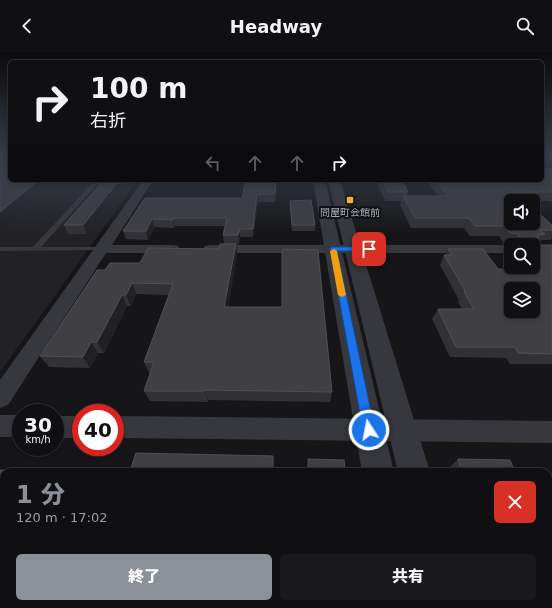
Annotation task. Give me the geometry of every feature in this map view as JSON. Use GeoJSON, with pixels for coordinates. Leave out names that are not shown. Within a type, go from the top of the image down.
{"type":"FeatureCollection","features":[{"type":"Feature","properties":{"kind":"street"},"geometry":{"type":"LineString","coordinates":[[2,392],[147,182]]}},
{"type":"Feature","properties":{"kind":"street"},"geometry":{"type":"LineString","coordinates":[[320,182],[403,431],[413,468]]}},
{"type":"Feature","properties":{"kind":"street"},"geometry":{"type":"LineString","coordinates":[[334,182],[369,430],[377,468]]}},
{"type":"Feature","properties":{"kind":"street"},"geometry":{"type":"LineString","coordinates":[[101,249],[504,250]]}},
{"type":"Feature","properties":{"kind":"street"},"geometry":{"type":"LineString","coordinates":[[0,426],[12,426]]}},
{"type":"Feature","properties":{"kind":"street"},"geometry":{"type":"LineString","coordinates":[[124,427],[552,432]]}},
{"type":"Feature","properties":{"kind":"lane"},"geometry":{"type":"LineString","coordinates":[[35,249],[96,182]]}},
{"type":"Feature","properties":{"kind":"lane"},"geometry":{"type":"LineString","coordinates":[[0,248],[101,249]]}},
{"type":"Feature","properties":{"kind":"shaded area"},"geometry":{"type":"Polygon","coordinates":[[[0,182],[137,182],[0,372],[0,182]]]}},
{"type":"Feature","properties":{"kind":"building"},"geometry":{"type":"Polygon","coordinates":[[[0,182],[37,182],[0,212],[0,182]]]}},
{"type":"Feature","properties":{"kind":"building"},"geometry":{"type":"Polygon","coordinates":[[[102,182],[114,182],[116,184],[83,225],[64,225],[102,182]]]}},
{"type":"Feature","properties":{"kind":"building"},"geometry":{"type":"Polygon","coordinates":[[[246,182],[276,182],[275,194],[257,194],[253,229],[240,229],[238,235],[223,235],[227,218],[173,218],[173,220],[152,219],[146,231],[123,231],[145,198],[242,198],[246,182]]]}},
{"type":"Feature","properties":{"kind":"building"},"geometry":{"type":"Polygon","coordinates":[[[383,182],[403,182],[408,192],[388,192],[383,182]]]}},
{"type":"Feature","properties":{"kind":"building"},"geometry":{"type":"Polygon","coordinates":[[[438,182],[552,182],[552,192],[515,192],[517,194],[504,194],[504,226],[475,226],[469,218],[415,218],[403,196],[448,196],[438,182]]]}},
{"type":"Feature","properties":{"kind":"building"},"geometry":{"type":"Polygon","coordinates":[[[311,200],[315,225],[292,225],[290,201],[311,200]]]}},
{"type":"Feature","properties":{"kind":"building"},"geometry":{"type":"Polygon","coordinates":[[[540,214],[552,225],[552,230],[540,230],[540,214]]]}},
{"type":"Feature","properties":{"kind":"building"},"geometry":{"type":"Polygon","coordinates":[[[507,230],[540,230],[545,234],[538,235],[538,238],[518,238],[518,234],[510,233],[507,230]]]}},
{"type":"Feature","properties":{"kind":"building"},"geometry":{"type":"Polygon","coordinates":[[[220,244],[236,244],[224,307],[282,307],[282,249],[318,250],[332,392],[205,390],[144,391],[154,362],[144,362],[173,284],[132,283],[126,295],[122,295],[97,342],[91,342],[83,357],[40,356],[97,270],[105,270],[110,263],[140,263],[148,248],[219,249],[220,244]]]}},
{"type":"Feature","properties":{"kind":"building"},"geometry":{"type":"Polygon","coordinates":[[[540,245],[552,245],[552,354],[518,353],[515,347],[456,347],[438,309],[474,309],[464,292],[466,292],[444,255],[452,255],[448,249],[483,249],[498,269],[504,269],[504,274],[540,274],[540,270],[543,270],[540,267],[540,245]]]}},
{"type":"Feature","properties":{"kind":"building"},"geometry":{"type":"Polygon","coordinates":[[[136,453],[273,456],[273,468],[131,468],[136,453]]]}},
{"type":"Feature","properties":{"kind":"building"},"geometry":{"type":"Polygon","coordinates":[[[308,459],[344,460],[345,468],[309,468],[308,459]]]}},
{"type":"Feature","properties":{"kind":"building"},"geometry":{"type":"Polygon","coordinates":[[[458,459],[510,460],[513,468],[461,468],[458,459]]]}},
{"type":"Feature","properties":{"kind":"slow traffic"},"geometry":{"type":"LineString","coordinates":[[334,251],[342,295]]}},
{"type":"Feature","properties":{"kind":"place","name":"問屋町会館前"},"geometry":{"type":"Point","coordinates":[350,200]}},
{"type":"Feature","properties":{"kind":"route"},"geometry":{"type":"LineString","coordinates":[[369,249],[333,249],[369,430]]}}]}
